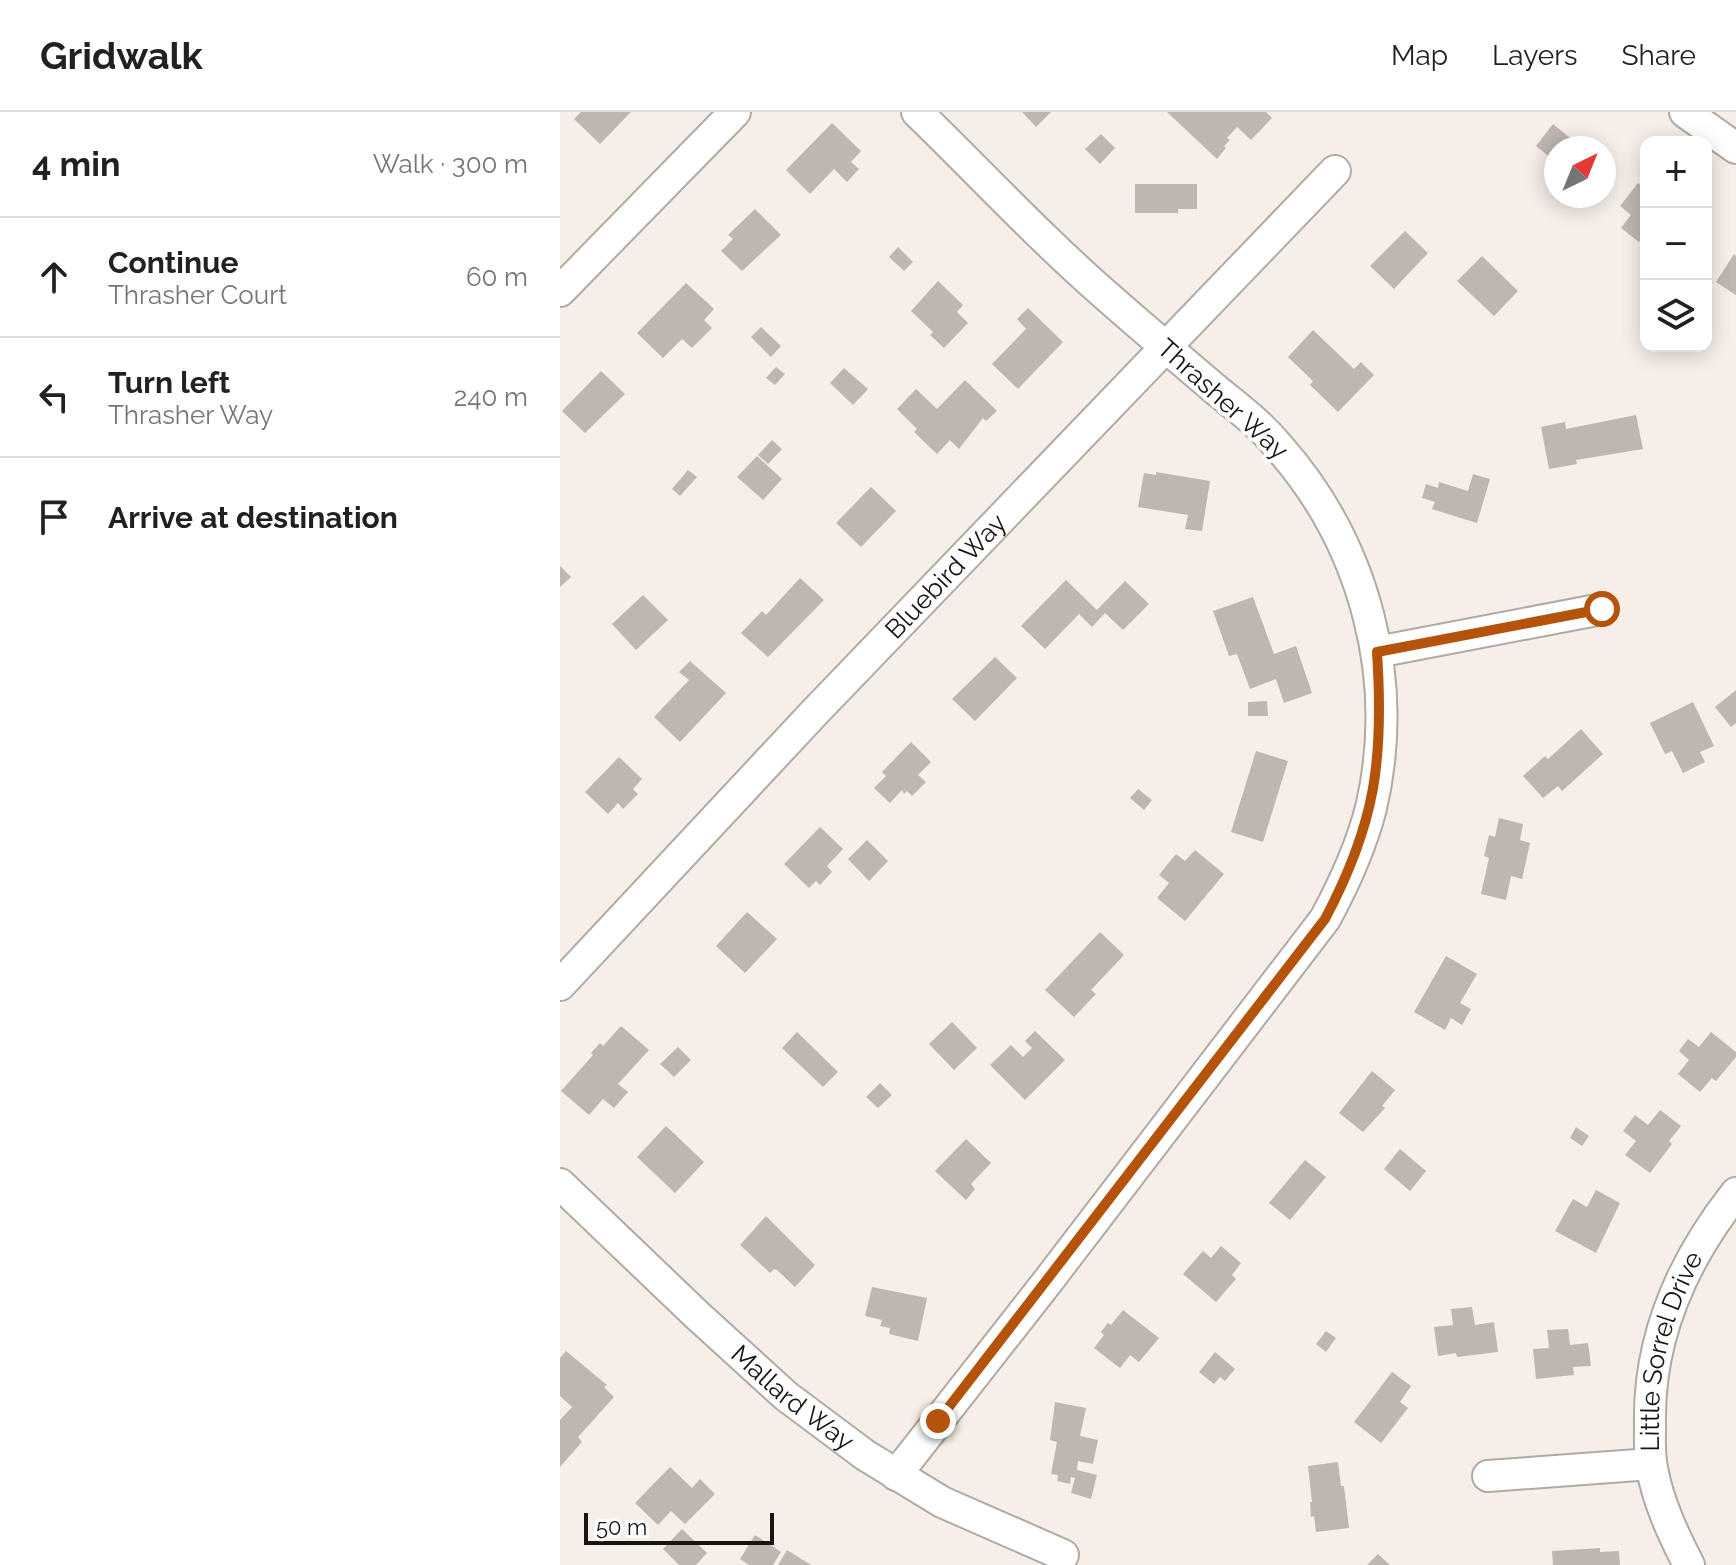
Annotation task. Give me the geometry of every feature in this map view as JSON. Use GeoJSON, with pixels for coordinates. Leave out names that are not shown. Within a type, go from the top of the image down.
{"type":"FeatureCollection","features":[{"type":"Feature","properties":{"kind":"street"},"geometry":{"type":"LineString","coordinates":[[560,291],[735,112]]}},
{"type":"Feature","properties":{"kind":"street","name":"Thrasher Way"},"geometry":{"type":"LineString","coordinates":[[896,1475],[1325,919],[1348,872],[1371,807],[1381,714],[1377,652],[1368,609],[1337,529],[1307,480],[1248,416],[1106,296],[917,112]]}},
{"type":"Feature","properties":{"kind":"street"},"geometry":{"type":"LineString","coordinates":[[1685,112],[1736,148]]}},
{"type":"Feature","properties":{"kind":"street","name":"Bluebird Way"},"geometry":{"type":"LineString","coordinates":[[560,985],[813,714],[1335,171]]}},
{"type":"Feature","properties":{"kind":"street"},"geometry":{"type":"LineString","coordinates":[[1377,652],[1602,609]]}},
{"type":"Feature","properties":{"kind":"street","name":"Mallard Way"},"geometry":{"type":"LineString","coordinates":[[560,1184],[786,1396],[865,1455],[942,1502],[1063,1555]]}},
{"type":"Feature","properties":{"kind":"street","name":"Little Sorrel Drive"},"geometry":{"type":"LineString","coordinates":[[1689,1565],[1675,1539],[1657,1490],[1651,1464],[1649,1405],[1655,1358],[1667,1312],[1685,1269],[1708,1228],[1736,1193]]}},
{"type":"Feature","properties":{"kind":"street"},"geometry":{"type":"LineString","coordinates":[[1488,1476],[1651,1464]]}},
{"type":"Feature","properties":{"kind":"building"},"geometry":{"type":"Polygon","coordinates":[[[581,112],[631,112],[600,144],[574,119],[581,112]]]}},
{"type":"Feature","properties":{"kind":"building"},"geometry":{"type":"Polygon","coordinates":[[[1022,112],[1051,112],[1036,127],[1022,112]]]}},
{"type":"Feature","properties":{"kind":"building"},"geometry":{"type":"Polygon","coordinates":[[[1167,112],[1266,112],[1272,118],[1251,140],[1237,127],[1227,138],[1230,140],[1217,159],[1167,112]]]}},
{"type":"Feature","properties":{"kind":"building"},"geometry":{"type":"Polygon","coordinates":[[[832,123],[861,151],[851,162],[859,169],[847,182],[834,169],[810,194],[786,170],[832,123]]]}},
{"type":"Feature","properties":{"kind":"building"},"geometry":{"type":"Polygon","coordinates":[[[1553,124],[1568,136],[1544,136],[1544,152],[1536,146],[1553,124]]]}},
{"type":"Feature","properties":{"kind":"building"},"geometry":{"type":"Polygon","coordinates":[[[1101,134],[1115,148],[1100,164],[1085,149],[1101,134]]]}},
{"type":"Feature","properties":{"kind":"building"},"geometry":{"type":"Polygon","coordinates":[[[1638,183],[1640,184],[1639,242],[1621,228],[1631,215],[1620,206],[1638,183]]]}},
{"type":"Feature","properties":{"kind":"building"},"geometry":{"type":"Polygon","coordinates":[[[1135,184],[1197,184],[1197,209],[1178,209],[1178,213],[1135,213],[1135,184]]]}},
{"type":"Feature","properties":{"kind":"building"},"geometry":{"type":"Polygon","coordinates":[[[755,209],[781,235],[742,271],[721,251],[733,239],[728,235],[755,209]]]}},
{"type":"Feature","properties":{"kind":"building"},"geometry":{"type":"Polygon","coordinates":[[[1405,231],[1428,253],[1394,289],[1370,266],[1405,231]]]}},
{"type":"Feature","properties":{"kind":"building"},"geometry":{"type":"Polygon","coordinates":[[[898,247],[913,262],[904,271],[889,257],[898,247]]]}},
{"type":"Feature","properties":{"kind":"building"},"geometry":{"type":"Polygon","coordinates":[[[1734,254],[1736,256],[1736,295],[1716,282],[1734,254]]]}},
{"type":"Feature","properties":{"kind":"building"},"geometry":{"type":"Polygon","coordinates":[[[1482,256],[1518,291],[1494,316],[1457,281],[1482,256]]]}},
{"type":"Feature","properties":{"kind":"building"},"geometry":{"type":"Polygon","coordinates":[[[938,281],[963,305],[957,312],[968,323],[944,348],[930,335],[933,332],[911,311],[938,281]]]}},
{"type":"Feature","properties":{"kind":"building"},"geometry":{"type":"Polygon","coordinates":[[[686,283],[714,309],[704,320],[712,328],[692,348],[682,339],[663,358],[637,333],[686,283]]]}},
{"type":"Feature","properties":{"kind":"building"},"geometry":{"type":"Polygon","coordinates":[[[1028,308],[1063,342],[1018,389],[992,364],[1026,329],[1017,319],[1028,308]]]}},
{"type":"Feature","properties":{"kind":"building"},"geometry":{"type":"Polygon","coordinates":[[[761,327],[781,346],[771,357],[751,337],[761,327]]]}},
{"type":"Feature","properties":{"kind":"building"},"geometry":{"type":"Polygon","coordinates":[[[1313,330],[1354,369],[1361,362],[1374,375],[1338,412],[1310,385],[1313,381],[1288,357],[1313,330]]]}},
{"type":"Feature","properties":{"kind":"building"},"geometry":{"type":"Polygon","coordinates":[[[776,367],[785,374],[775,385],[766,378],[776,367]]]}},
{"type":"Feature","properties":{"kind":"building"},"geometry":{"type":"Polygon","coordinates":[[[844,368],[868,389],[853,405],[830,383],[844,368]]]}},
{"type":"Feature","properties":{"kind":"building"},"geometry":{"type":"Polygon","coordinates":[[[601,371],[625,394],[585,433],[562,411],[601,371]]]}},
{"type":"Feature","properties":{"kind":"building"},"geometry":{"type":"Polygon","coordinates":[[[965,380],[997,411],[986,421],[983,418],[959,449],[950,440],[937,454],[914,432],[917,429],[897,409],[916,389],[937,409],[965,380]]]}},
{"type":"Feature","properties":{"kind":"building"},"geometry":{"type":"Polygon","coordinates":[[[1636,415],[1643,449],[1576,460],[1577,464],[1549,469],[1541,427],[1565,422],[1566,429],[1636,415]]]}},
{"type":"Feature","properties":{"kind":"building"},"geometry":{"type":"Polygon","coordinates":[[[772,440],[782,449],[768,464],[758,455],[772,440]]]}},
{"type":"Feature","properties":{"kind":"building"},"geometry":{"type":"Polygon","coordinates":[[[757,456],[782,479],[763,500],[737,477],[757,456]]]}},
{"type":"Feature","properties":{"kind":"building"},"geometry":{"type":"Polygon","coordinates":[[[688,470],[697,477],[680,496],[672,489],[688,470]]]}},
{"type":"Feature","properties":{"kind":"building"},"geometry":{"type":"Polygon","coordinates":[[[1156,472],[1210,481],[1202,531],[1185,529],[1188,515],[1138,507],[1144,473],[1156,475],[1156,472]]]}},
{"type":"Feature","properties":{"kind":"building"},"geometry":{"type":"Polygon","coordinates":[[[1473,474],[1490,479],[1477,523],[1432,509],[1435,502],[1422,498],[1426,484],[1438,488],[1439,482],[1468,491],[1473,474]]]}},
{"type":"Feature","properties":{"kind":"building"},"geometry":{"type":"Polygon","coordinates":[[[871,487],[896,511],[861,547],[836,523],[871,487]]]}},
{"type":"Feature","properties":{"kind":"building"},"geometry":{"type":"Polygon","coordinates":[[[560,566],[571,577],[560,587],[560,566]]]}},
{"type":"Feature","properties":{"kind":"building"},"geometry":{"type":"Polygon","coordinates":[[[800,578],[824,600],[768,657],[741,633],[762,611],[766,615],[800,578]]]}},
{"type":"Feature","properties":{"kind":"building"},"geometry":{"type":"Polygon","coordinates":[[[1066,580],[1097,610],[1125,581],[1149,604],[1123,630],[1105,613],[1092,627],[1079,614],[1045,649],[1021,626],[1066,580]]]}},
{"type":"Feature","properties":{"kind":"building"},"geometry":{"type":"Polygon","coordinates":[[[643,595],[668,620],[636,650],[612,624],[643,595]]]}},
{"type":"Feature","properties":{"kind":"building"},"geometry":{"type":"Polygon","coordinates":[[[1253,597],[1274,654],[1296,646],[1312,693],[1284,703],[1276,679],[1250,689],[1237,654],[1229,656],[1213,611],[1253,597]]]}},
{"type":"Feature","properties":{"kind":"building"},"geometry":{"type":"Polygon","coordinates":[[[995,657],[1017,678],[975,721],[952,699],[995,657]]]}},
{"type":"Feature","properties":{"kind":"building"},"geometry":{"type":"Polygon","coordinates":[[[690,661],[726,693],[680,742],[654,717],[689,680],[679,672],[690,661]]]}},
{"type":"Feature","properties":{"kind":"building"},"geometry":{"type":"Polygon","coordinates":[[[1736,690],[1736,723],[1731,727],[1715,707],[1736,690]]]}},
{"type":"Feature","properties":{"kind":"building"},"geometry":{"type":"Polygon","coordinates":[[[1267,701],[1268,716],[1248,716],[1248,702],[1267,701]]]}},
{"type":"Feature","properties":{"kind":"building"},"geometry":{"type":"Polygon","coordinates":[[[1693,702],[1714,746],[1700,752],[1705,762],[1683,773],[1672,751],[1665,754],[1650,723],[1693,702]]]}},
{"type":"Feature","properties":{"kind":"building"},"geometry":{"type":"Polygon","coordinates":[[[1581,729],[1603,754],[1562,791],[1558,786],[1543,798],[1523,776],[1545,756],[1548,759],[1581,729]]]}},
{"type":"Feature","properties":{"kind":"building"},"geometry":{"type":"Polygon","coordinates":[[[911,742],[931,762],[918,775],[926,782],[912,796],[907,791],[904,794],[902,790],[890,803],[874,788],[886,776],[882,772],[911,742]]]}},
{"type":"Feature","properties":{"kind":"building"},"geometry":{"type":"Polygon","coordinates":[[[1256,751],[1288,761],[1263,842],[1231,832],[1256,751]]]}},
{"type":"Feature","properties":{"kind":"building"},"geometry":{"type":"Polygon","coordinates":[[[619,757],[642,779],[633,789],[638,794],[623,809],[618,803],[608,814],[585,792],[619,757]]]}},
{"type":"Feature","properties":{"kind":"building"},"geometry":{"type":"Polygon","coordinates":[[[1138,789],[1152,800],[1144,810],[1130,798],[1138,789]]]}},
{"type":"Feature","properties":{"kind":"building"},"geometry":{"type":"Polygon","coordinates":[[[1499,818],[1523,824],[1520,840],[1530,843],[1522,879],[1511,876],[1506,900],[1481,894],[1489,858],[1484,856],[1489,835],[1495,837],[1499,818]]]}},
{"type":"Feature","properties":{"kind":"building"},"geometry":{"type":"Polygon","coordinates":[[[820,827],[843,849],[827,866],[832,872],[820,885],[816,881],[809,888],[784,864],[820,827]]]}},
{"type":"Feature","properties":{"kind":"building"},"geometry":{"type":"Polygon","coordinates":[[[867,840],[888,861],[869,881],[848,859],[867,840]]]}},
{"type":"Feature","properties":{"kind":"building"},"geometry":{"type":"Polygon","coordinates":[[[1195,850],[1224,874],[1185,921],[1157,898],[1169,883],[1159,875],[1176,854],[1185,861],[1195,850]]]}},
{"type":"Feature","properties":{"kind":"building"},"geometry":{"type":"Polygon","coordinates":[[[747,912],[777,939],[745,973],[716,946],[747,912]]]}},
{"type":"Feature","properties":{"kind":"building"},"geometry":{"type":"Polygon","coordinates":[[[1100,932],[1124,955],[1091,990],[1096,994],[1074,1017],[1045,990],[1100,932]]]}},
{"type":"Feature","properties":{"kind":"building"},"geometry":{"type":"Polygon","coordinates":[[[1446,956],[1477,974],[1460,1003],[1471,1009],[1462,1025],[1451,1018],[1445,1030],[1414,1012],[1446,956]]]}},
{"type":"Feature","properties":{"kind":"building"},"geometry":{"type":"Polygon","coordinates":[[[952,1022],[977,1048],[954,1070],[929,1044],[952,1022]]]}},
{"type":"Feature","properties":{"kind":"building"},"geometry":{"type":"Polygon","coordinates":[[[621,1026],[649,1050],[618,1084],[628,1092],[614,1108],[603,1099],[589,1115],[561,1091],[600,1043],[603,1046],[621,1026]]]}},
{"type":"Feature","properties":{"kind":"building"},"geometry":{"type":"Polygon","coordinates":[[[1035,1031],[1065,1060],[1025,1100],[990,1065],[1011,1045],[1023,1057],[1032,1048],[1025,1041],[1035,1031]]]}},
{"type":"Feature","properties":{"kind":"building"},"geometry":{"type":"Polygon","coordinates":[[[797,1032],[838,1072],[823,1087],[782,1048],[797,1032]]]}},
{"type":"Feature","properties":{"kind":"building"},"geometry":{"type":"Polygon","coordinates":[[[1711,1032],[1736,1052],[1736,1057],[1716,1081],[1712,1078],[1700,1092],[1678,1074],[1689,1060],[1679,1051],[1688,1039],[1699,1047],[1711,1032]]]}},
{"type":"Feature","properties":{"kind":"building"},"geometry":{"type":"Polygon","coordinates":[[[678,1047],[691,1060],[674,1077],[660,1064],[678,1047]]]}},
{"type":"Feature","properties":{"kind":"building"},"geometry":{"type":"Polygon","coordinates":[[[1372,1071],[1395,1090],[1382,1106],[1385,1108],[1363,1132],[1339,1113],[1372,1071]]]}},
{"type":"Feature","properties":{"kind":"building"},"geometry":{"type":"Polygon","coordinates":[[[880,1083],[892,1095],[878,1108],[866,1097],[880,1083]]]}},
{"type":"Feature","properties":{"kind":"building"},"geometry":{"type":"Polygon","coordinates":[[[1660,1110],[1681,1126],[1650,1173],[1625,1155],[1636,1141],[1623,1131],[1635,1115],[1648,1125],[1660,1110]]]}},
{"type":"Feature","properties":{"kind":"building"},"geometry":{"type":"Polygon","coordinates":[[[666,1126],[704,1162],[675,1193],[637,1157],[666,1126]]]}},
{"type":"Feature","properties":{"kind":"building"},"geometry":{"type":"Polygon","coordinates":[[[1576,1127],[1589,1136],[1582,1146],[1570,1138],[1576,1127]]]}},
{"type":"Feature","properties":{"kind":"building"},"geometry":{"type":"Polygon","coordinates":[[[966,1139],[991,1163],[971,1184],[975,1189],[966,1200],[935,1171],[966,1139]]]}},
{"type":"Feature","properties":{"kind":"building"},"geometry":{"type":"Polygon","coordinates":[[[1400,1149],[1426,1171],[1410,1191],[1384,1169],[1400,1149]]]}},
{"type":"Feature","properties":{"kind":"building"},"geometry":{"type":"Polygon","coordinates":[[[1305,1160],[1326,1177],[1290,1220],[1269,1203],[1305,1160]]]}},
{"type":"Feature","properties":{"kind":"building"},"geometry":{"type":"Polygon","coordinates":[[[1596,1190],[1620,1203],[1596,1253],[1555,1231],[1573,1199],[1587,1207],[1596,1190]]]}},
{"type":"Feature","properties":{"kind":"building"},"geometry":{"type":"Polygon","coordinates":[[[766,1216],[815,1265],[795,1287],[777,1270],[770,1273],[740,1245],[766,1216]]]}},
{"type":"Feature","properties":{"kind":"building"},"geometry":{"type":"Polygon","coordinates":[[[1221,1246],[1241,1263],[1232,1275],[1236,1279],[1216,1302],[1183,1274],[1203,1251],[1211,1258],[1221,1246]]]}},
{"type":"Feature","properties":{"kind":"building"},"geometry":{"type":"Polygon","coordinates":[[[872,1287],[927,1298],[918,1341],[889,1334],[890,1328],[880,1326],[882,1320],[865,1316],[872,1287]]]}},
{"type":"Feature","properties":{"kind":"building"},"geometry":{"type":"Polygon","coordinates":[[[1472,1307],[1475,1325],[1494,1322],[1498,1352],[1438,1356],[1434,1327],[1453,1325],[1451,1309],[1472,1307]]]}},
{"type":"Feature","properties":{"kind":"building"},"geometry":{"type":"Polygon","coordinates":[[[1123,1310],[1159,1338],[1139,1362],[1130,1355],[1120,1368],[1094,1348],[1104,1335],[1101,1332],[1123,1310]]]}},
{"type":"Feature","properties":{"kind":"building"},"geometry":{"type":"Polygon","coordinates":[[[1568,1329],[1570,1345],[1588,1343],[1591,1366],[1573,1367],[1574,1375],[1536,1379],[1533,1349],[1549,1348],[1547,1330],[1568,1329]]]}},
{"type":"Feature","properties":{"kind":"building"},"geometry":{"type":"Polygon","coordinates":[[[1326,1331],[1336,1338],[1326,1352],[1316,1344],[1326,1331]]]}},
{"type":"Feature","properties":{"kind":"building"},"geometry":{"type":"Polygon","coordinates":[[[566,1351],[607,1385],[604,1387],[614,1397],[578,1437],[582,1442],[560,1467],[560,1420],[572,1407],[560,1396],[560,1358],[566,1351]]]}},
{"type":"Feature","properties":{"kind":"building"},"geometry":{"type":"Polygon","coordinates":[[[1215,1352],[1235,1369],[1225,1381],[1220,1377],[1214,1384],[1199,1372],[1215,1352]]]}},
{"type":"Feature","properties":{"kind":"building"},"geometry":{"type":"Polygon","coordinates":[[[1392,1372],[1411,1386],[1400,1402],[1408,1408],[1381,1443],[1354,1422],[1392,1372]]]}},
{"type":"Feature","properties":{"kind":"building"},"geometry":{"type":"Polygon","coordinates":[[[1055,1402],[1086,1408],[1080,1436],[1098,1440],[1093,1464],[1078,1461],[1077,1470],[1097,1475],[1091,1499],[1071,1493],[1075,1478],[1071,1477],[1070,1484],[1057,1481],[1058,1475],[1051,1474],[1057,1442],[1050,1440],[1055,1402]]]}},
{"type":"Feature","properties":{"kind":"building"},"geometry":{"type":"Polygon","coordinates":[[[1338,1462],[1349,1528],[1316,1532],[1314,1516],[1311,1517],[1308,1466],[1338,1462]]]}},
{"type":"Feature","properties":{"kind":"building"},"geometry":{"type":"Polygon","coordinates":[[[670,1467],[692,1488],[700,1479],[715,1494],[685,1524],[671,1511],[658,1525],[635,1503],[670,1467]]]}},
{"type":"Feature","properties":{"kind":"building"},"geometry":{"type":"Polygon","coordinates":[[[682,1529],[707,1553],[696,1565],[679,1565],[663,1549],[682,1529]]]}},
{"type":"Feature","properties":{"kind":"building"},"geometry":{"type":"Polygon","coordinates":[[[755,1535],[781,1552],[773,1565],[749,1565],[740,1559],[755,1535]]]}},
{"type":"Feature","properties":{"kind":"building"},"geometry":{"type":"Polygon","coordinates":[[[1600,1548],[1600,1552],[1619,1551],[1620,1565],[1553,1565],[1552,1551],[1600,1548]]]}},
{"type":"Feature","properties":{"kind":"building"},"geometry":{"type":"Polygon","coordinates":[[[787,1550],[811,1565],[778,1565],[787,1550]]]}},
{"type":"Feature","properties":{"kind":"building"},"geometry":{"type":"Polygon","coordinates":[[[1378,1554],[1390,1565],[1367,1565],[1378,1554]]]}},
{"type":"Feature","properties":{"kind":"route"},"geometry":{"type":"LineString","coordinates":[[938,1421],[1325,919],[1360,843],[1371,807],[1381,714],[1377,652],[1602,609]]}}]}
